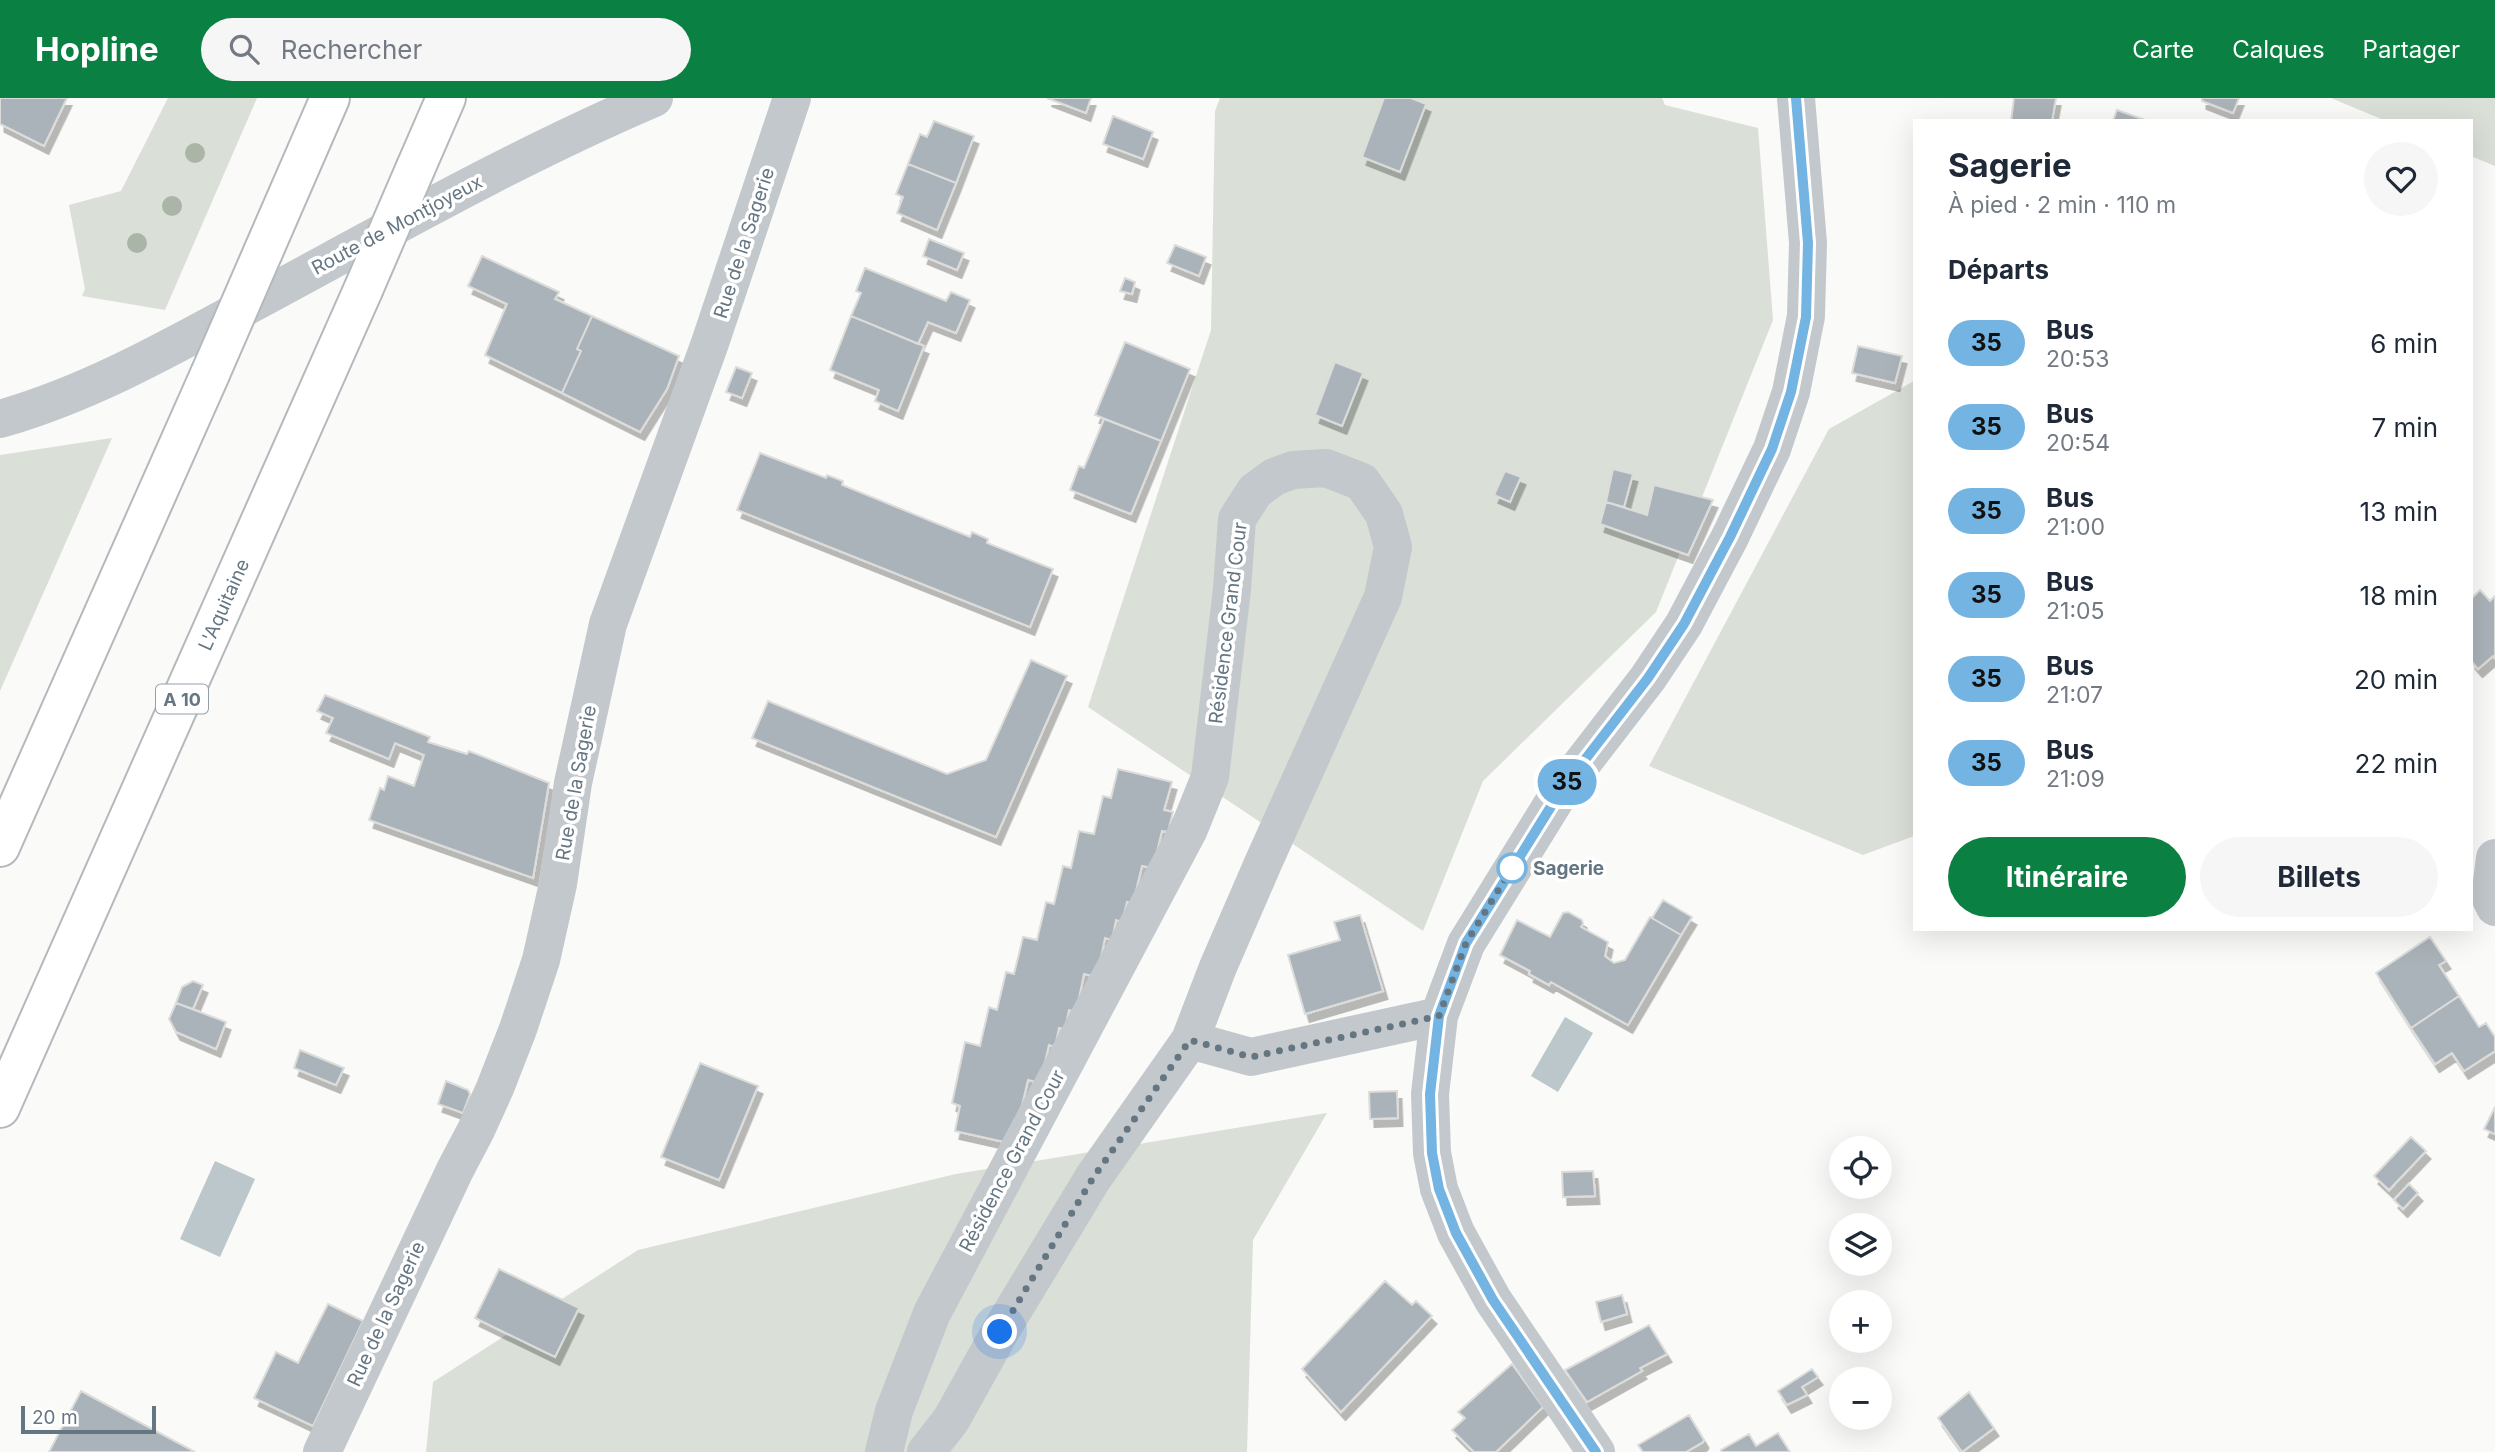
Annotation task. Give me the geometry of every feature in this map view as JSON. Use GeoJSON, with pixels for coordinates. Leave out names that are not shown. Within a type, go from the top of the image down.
{"type":"FeatureCollection","features":[{"type":"Feature","properties":{"kind":"highway"},"geometry":{"type":"LineString","coordinates":[[0,846],[330,98]]}},
{"type":"Feature","properties":{"kind":"highway","name":"L'Aquitaine"},"geometry":{"type":"LineString","coordinates":[[0,1108],[446,98]]}},
{"type":"Feature","properties":{"kind":"street","name":"Route de Montjoyeux"},"geometry":{"type":"LineString","coordinates":[[0,419],[26,412],[144,361],[490,176],[590,125],[654,98]]}},
{"type":"Feature","properties":{"kind":"street","name":"Rue de la Sagerie"},"geometry":{"type":"LineString","coordinates":[[321,1452],[454,1170],[476,1130],[518,1028],[541,960],[555,897],[573,783],[608,624],[710,342],[792,98]]}},
{"type":"Feature","properties":{"kind":"street"},"geometry":{"type":"LineString","coordinates":[[1596,1452],[1493,1300],[1456,1233],[1439,1189],[1432,1153],[1430,1094],[1439,1016],[1466,943],[1560,792],[1648,678],[1684,624],[1772,449],[1791,392],[1806,317],[1808,243],[1796,98]]}},
{"type":"Feature","properties":{"kind":"street","name":"Résidence Grand Cour"},"geometry":{"type":"LineString","coordinates":[[884,1452],[894,1411],[932,1314],[1189,829],[1210,777],[1232,589],[1237,519],[1255,491],[1274,477],[1293,470],[1326,468],[1362,482],[1384,514],[1393,547],[1384,597],[1223,955],[1190,1040],[1093,1178],[1000,1332],[951,1420],[926,1452]]}},
{"type":"Feature","properties":{"kind":"street"},"geometry":{"type":"LineString","coordinates":[[2495,858],[2490,897],[2495,908]]}},
{"type":"Feature","properties":{"kind":"street"},"geometry":{"type":"LineString","coordinates":[[1190,1040],[1251,1057],[1439,1016]]}},
{"type":"Feature","properties":{"kind":"shaded area"},"geometry":{"type":"Polygon","coordinates":[[[168,98],[257,98],[165,310],[82,296],[85,289],[69,205],[121,191],[168,98]]]}},
{"type":"Feature","properties":{"kind":"shaded area"},"geometry":{"type":"Polygon","coordinates":[[[1220,98],[1662,98],[1665,105],[1758,128],[1773,320],[1656,612],[1483,781],[1423,931],[1088,707],[1211,330],[1215,111],[1220,98]]]}},
{"type":"Feature","properties":{"kind":"shaded area"},"geometry":{"type":"Polygon","coordinates":[[[2331,98],[2495,98],[2495,166],[2473,157],[2473,119],[2381,119],[2331,98]]]}},
{"type":"Feature","properties":{"kind":"shaded area"},"geometry":{"type":"Polygon","coordinates":[[[1913,382],[1913,836],[1863,855],[1649,766],[1829,429],[1913,382]]]}},
{"type":"Feature","properties":{"kind":"shaded area"},"geometry":{"type":"Polygon","coordinates":[[[112,438],[0,691],[0,455],[112,438]]]}},
{"type":"Feature","properties":{"kind":"shaded area"},"geometry":{"type":"Polygon","coordinates":[[[1565,1017],[1593,1033],[1558,1092],[1531,1076],[1565,1017]]]}},
{"type":"Feature","properties":{"kind":"shaded area"},"geometry":{"type":"Polygon","coordinates":[[[1327,1113],[1253,1240],[1247,1452],[426,1452],[433,1382],[638,1250],[956,1174],[1327,1113]]]}},
{"type":"Feature","properties":{"kind":"shaded area"},"geometry":{"type":"Polygon","coordinates":[[[215,1161],[255,1179],[220,1257],[180,1239],[215,1161]]]}},
{"type":"Feature","properties":{"kind":"building"},"geometry":{"type":"Polygon","coordinates":[[[0,98],[67,98],[44,146],[0,124],[0,98]]]}},
{"type":"Feature","properties":{"kind":"building"},"geometry":{"type":"Polygon","coordinates":[[[1047,98],[1091,98],[1086,113],[1047,98]]]}},
{"type":"Feature","properties":{"kind":"building"},"geometry":{"type":"Polygon","coordinates":[[[1384,98],[1411,98],[1426,104],[1400,172],[1362,157],[1384,98]]]}},
{"type":"Feature","properties":{"kind":"building"},"geometry":{"type":"Polygon","coordinates":[[[2014,98],[2056,98],[2052,119],[2011,119],[2014,98]]]}},
{"type":"Feature","properties":{"kind":"building"},"geometry":{"type":"Polygon","coordinates":[[[2202,98],[2239,98],[2233,113],[2202,101],[2202,98]]]}},
{"type":"Feature","properties":{"kind":"building"},"geometry":{"type":"Polygon","coordinates":[[[2117,110],[2142,119],[2114,119],[2117,110]]]}},
{"type":"Feature","properties":{"kind":"building"},"geometry":{"type":"Polygon","coordinates":[[[1113,116],[1153,132],[1143,159],[1103,144],[1113,116]]]}},
{"type":"Feature","properties":{"kind":"building"},"geometry":{"type":"Polygon","coordinates":[[[934,121],[974,136],[956,183],[908,164],[920,134],[927,137],[934,121]]]}},
{"type":"Feature","properties":{"kind":"building"},"geometry":{"type":"Polygon","coordinates":[[[908,164],[956,183],[937,230],[897,213],[903,197],[896,194],[908,164]]]}},
{"type":"Feature","properties":{"kind":"building"},"geometry":{"type":"Polygon","coordinates":[[[929,239],[964,253],[957,270],[923,256],[929,239]]]}},
{"type":"Feature","properties":{"kind":"building"},"geometry":{"type":"Polygon","coordinates":[[[1175,245],[1206,257],[1199,276],[1167,263],[1175,245]]]}},
{"type":"Feature","properties":{"kind":"building"},"geometry":{"type":"Polygon","coordinates":[[[482,256],[559,292],[555,299],[592,316],[577,349],[581,351],[562,393],[485,355],[507,304],[468,286],[482,256]]]}},
{"type":"Feature","properties":{"kind":"building"},"geometry":{"type":"Polygon","coordinates":[[[865,268],[946,301],[951,292],[970,300],[956,333],[928,322],[918,344],[851,316],[861,293],[856,291],[865,268]]]}},
{"type":"Feature","properties":{"kind":"building"},"geometry":{"type":"Polygon","coordinates":[[[1125,278],[1135,282],[1132,294],[1120,291],[1125,278]]]}},
{"type":"Feature","properties":{"kind":"building"},"geometry":{"type":"Polygon","coordinates":[[[592,316],[679,356],[667,389],[640,432],[562,393],[581,351],[577,349],[592,316]]]}},
{"type":"Feature","properties":{"kind":"building"},"geometry":{"type":"Polygon","coordinates":[[[851,316],[924,346],[898,411],[875,401],[879,390],[830,370],[851,316]]]}},
{"type":"Feature","properties":{"kind":"building"},"geometry":{"type":"Polygon","coordinates":[[[1125,342],[1190,369],[1161,441],[1095,415],[1125,342]]]}},
{"type":"Feature","properties":{"kind":"building"},"geometry":{"type":"Polygon","coordinates":[[[1858,346],[1902,356],[1895,383],[1852,373],[1858,346]]]}},
{"type":"Feature","properties":{"kind":"building"},"geometry":{"type":"Polygon","coordinates":[[[1335,362],[1363,373],[1342,426],[1315,415],[1335,362]]]}},
{"type":"Feature","properties":{"kind":"building"},"geometry":{"type":"Polygon","coordinates":[[[736,367],[752,373],[742,398],[726,392],[736,367]]]}},
{"type":"Feature","properties":{"kind":"building"},"geometry":{"type":"Polygon","coordinates":[[[1104,419],[1161,441],[1131,514],[1070,490],[1079,466],[1084,468],[1104,419]]]}},
{"type":"Feature","properties":{"kind":"building"},"geometry":{"type":"Polygon","coordinates":[[[760,453],[826,478],[827,475],[843,481],[842,485],[970,537],[972,532],[988,539],[987,543],[1053,569],[1030,627],[737,510],[760,453]]]}},
{"type":"Feature","properties":{"kind":"building"},"geometry":{"type":"Polygon","coordinates":[[[1613,469],[1633,474],[1624,507],[1606,502],[1613,469]]]}},
{"type":"Feature","properties":{"kind":"building"},"geometry":{"type":"Polygon","coordinates":[[[1505,471],[1521,477],[1510,502],[1494,495],[1505,471]]]}},
{"type":"Feature","properties":{"kind":"building"},"geometry":{"type":"Polygon","coordinates":[[[1654,485],[1713,500],[1688,555],[1600,524],[1606,502],[1647,515],[1654,485]]]}},
{"type":"Feature","properties":{"kind":"building"},"geometry":{"type":"Polygon","coordinates":[[[2480,590],[2490,601],[2495,596],[2495,658],[2493,656],[2478,669],[2473,663],[2473,597],[2480,590]]]}},
{"type":"Feature","properties":{"kind":"building"},"geometry":{"type":"Polygon","coordinates":[[[1031,660],[1067,676],[996,837],[752,738],[768,701],[947,774],[986,760],[1031,660]]]}},
{"type":"Feature","properties":{"kind":"building"},"geometry":{"type":"Polygon","coordinates":[[[325,695],[430,737],[428,742],[467,754],[469,751],[549,783],[533,878],[369,820],[380,788],[384,790],[388,776],[414,786],[424,755],[395,743],[389,759],[326,733],[333,718],[317,711],[325,695]]]}},
{"type":"Feature","properties":{"kind":"building"},"geometry":{"type":"Polygon","coordinates":[[[1118,769],[1172,782],[1164,810],[1173,812],[1168,832],[1162,831],[1153,868],[1142,866],[1133,903],[1127,902],[1122,922],[1116,920],[1112,940],[1105,938],[1097,977],[1084,974],[1076,1012],[1069,1010],[1065,1029],[1059,1028],[1055,1047],[1049,1045],[1040,1083],[1028,1080],[1019,1118],[1009,1143],[955,1131],[960,1106],[952,1103],[965,1042],[980,1046],[989,1007],[997,1010],[1006,972],[1014,974],[1023,937],[1037,940],[1046,902],[1054,904],[1063,866],[1071,868],[1079,831],[1094,834],[1103,796],[1111,798],[1118,769]]]}},
{"type":"Feature","properties":{"kind":"building"},"geometry":{"type":"Polygon","coordinates":[[[1663,900],[1692,917],[1681,935],[1652,918],[1663,900]]]}},
{"type":"Feature","properties":{"kind":"building"},"geometry":{"type":"Polygon","coordinates":[[[1568,912],[1582,920],[1581,927],[1608,942],[1605,956],[1614,963],[1625,960],[1650,917],[1681,935],[1628,1025],[1551,982],[1549,985],[1500,955],[1517,920],[1550,937],[1563,913],[1568,912]]]}},
{"type":"Feature","properties":{"kind":"building"},"geometry":{"type":"Polygon","coordinates":[[[1360,915],[1383,991],[1305,1014],[1288,955],[1340,940],[1334,922],[1360,915]]]}},
{"type":"Feature","properties":{"kind":"building"},"geometry":{"type":"Polygon","coordinates":[[[2430,937],[2446,961],[2439,965],[2459,996],[2411,1028],[2376,973],[2430,937]]]}},
{"type":"Feature","properties":{"kind":"building"},"geometry":{"type":"Polygon","coordinates":[[[193,981],[203,985],[193,1009],[176,1003],[182,987],[193,981]]]}},
{"type":"Feature","properties":{"kind":"building"},"geometry":{"type":"Polygon","coordinates":[[[2459,996],[2479,1027],[2486,1023],[2495,1037],[2495,1051],[2464,1071],[2452,1053],[2435,1064],[2411,1028],[2459,996]]]}},
{"type":"Feature","properties":{"kind":"building"},"geometry":{"type":"Polygon","coordinates":[[[176,1003],[226,1022],[216,1049],[176,1032],[169,1019],[176,1003]]]}},
{"type":"Feature","properties":{"kind":"building"},"geometry":{"type":"Polygon","coordinates":[[[300,1050],[344,1068],[336,1085],[294,1068],[300,1050]]]}},
{"type":"Feature","properties":{"kind":"building"},"geometry":{"type":"Polygon","coordinates":[[[700,1063],[758,1086],[719,1180],[661,1157],[700,1063]]]}},
{"type":"Feature","properties":{"kind":"building"},"geometry":{"type":"Polygon","coordinates":[[[446,1081],[468,1090],[470,1094],[463,1113],[438,1104],[446,1081]]]}},
{"type":"Feature","properties":{"kind":"building"},"geometry":{"type":"Polygon","coordinates":[[[1397,1091],[1398,1118],[1370,1119],[1369,1092],[1397,1091]]]}},
{"type":"Feature","properties":{"kind":"building"},"geometry":{"type":"Polygon","coordinates":[[[2495,1107],[2495,1134],[2484,1129],[2495,1107]]]}},
{"type":"Feature","properties":{"kind":"building"},"geometry":{"type":"Polygon","coordinates":[[[2411,1137],[2426,1151],[2389,1190],[2374,1176],[2411,1137]]]}},
{"type":"Feature","properties":{"kind":"building"},"geometry":{"type":"Polygon","coordinates":[[[1593,1171],[1595,1196],[1563,1197],[1562,1172],[1593,1171]]]}},
{"type":"Feature","properties":{"kind":"building"},"geometry":{"type":"Polygon","coordinates":[[[2409,1184],[2418,1193],[2403,1209],[2394,1200],[2409,1184]]]}},
{"type":"Feature","properties":{"kind":"building"},"geometry":{"type":"Polygon","coordinates":[[[499,1269],[579,1308],[555,1357],[475,1318],[499,1269]]]}},
{"type":"Feature","properties":{"kind":"building"},"geometry":{"type":"Polygon","coordinates":[[[1385,1281],[1412,1305],[1416,1301],[1432,1316],[1341,1412],[1302,1369],[1385,1281]]]}},
{"type":"Feature","properties":{"kind":"building"},"geometry":{"type":"Polygon","coordinates":[[[1622,1295],[1627,1314],[1601,1322],[1596,1302],[1622,1295]]]}},
{"type":"Feature","properties":{"kind":"building"},"geometry":{"type":"Polygon","coordinates":[[[328,1304],[363,1321],[313,1426],[254,1398],[276,1352],[298,1363],[328,1304]]]}},
{"type":"Feature","properties":{"kind":"building"},"geometry":{"type":"Polygon","coordinates":[[[1649,1325],[1667,1354],[1587,1402],[1565,1370],[1649,1325]]]}},
{"type":"Feature","properties":{"kind":"building"},"geometry":{"type":"Polygon","coordinates":[[[1512,1364],[1543,1407],[1496,1452],[1474,1452],[1452,1430],[1465,1418],[1458,1412],[1512,1364]]]}},
{"type":"Feature","properties":{"kind":"building"},"geometry":{"type":"Polygon","coordinates":[[[1812,1369],[1818,1377],[1802,1387],[1807,1395],[1787,1405],[1778,1391],[1812,1369]]]}},
{"type":"Feature","properties":{"kind":"building"},"geometry":{"type":"Polygon","coordinates":[[[81,1391],[195,1452],[49,1452],[81,1391]]]}},
{"type":"Feature","properties":{"kind":"building"},"geometry":{"type":"Polygon","coordinates":[[[1969,1392],[1994,1428],[1962,1452],[1938,1418],[1969,1392]]]}},
{"type":"Feature","properties":{"kind":"building"},"geometry":{"type":"Polygon","coordinates":[[[1689,1415],[1704,1440],[1686,1452],[1643,1452],[1638,1445],[1689,1415]]]}},
{"type":"Feature","properties":{"kind":"building"},"geometry":{"type":"Polygon","coordinates":[[[1778,1433],[1790,1452],[1721,1450],[1749,1434],[1756,1446],[1778,1433]]]}},
{"type":"Feature","properties":{"kind":"bus line","name":"35"},"geometry":{"type":"LineString","coordinates":[[1596,1452],[1493,1300],[1456,1233],[1439,1189],[1432,1153],[1430,1094],[1439,1016],[1466,943],[1560,792],[1648,678],[1684,624],[1772,449],[1791,392],[1806,317],[1808,243],[1796,98]]}},
{"type":"Feature","properties":{"kind":"place","name":"Sagerie"},"geometry":{"type":"Point","coordinates":[1512,868]}},
{"type":"Feature","properties":{"kind":"route"},"geometry":{"type":"LineString","coordinates":[[1000,1332],[1122,1132],[1190,1040],[1251,1057],[1439,1016],[1466,943],[1512,868]]}}]}
